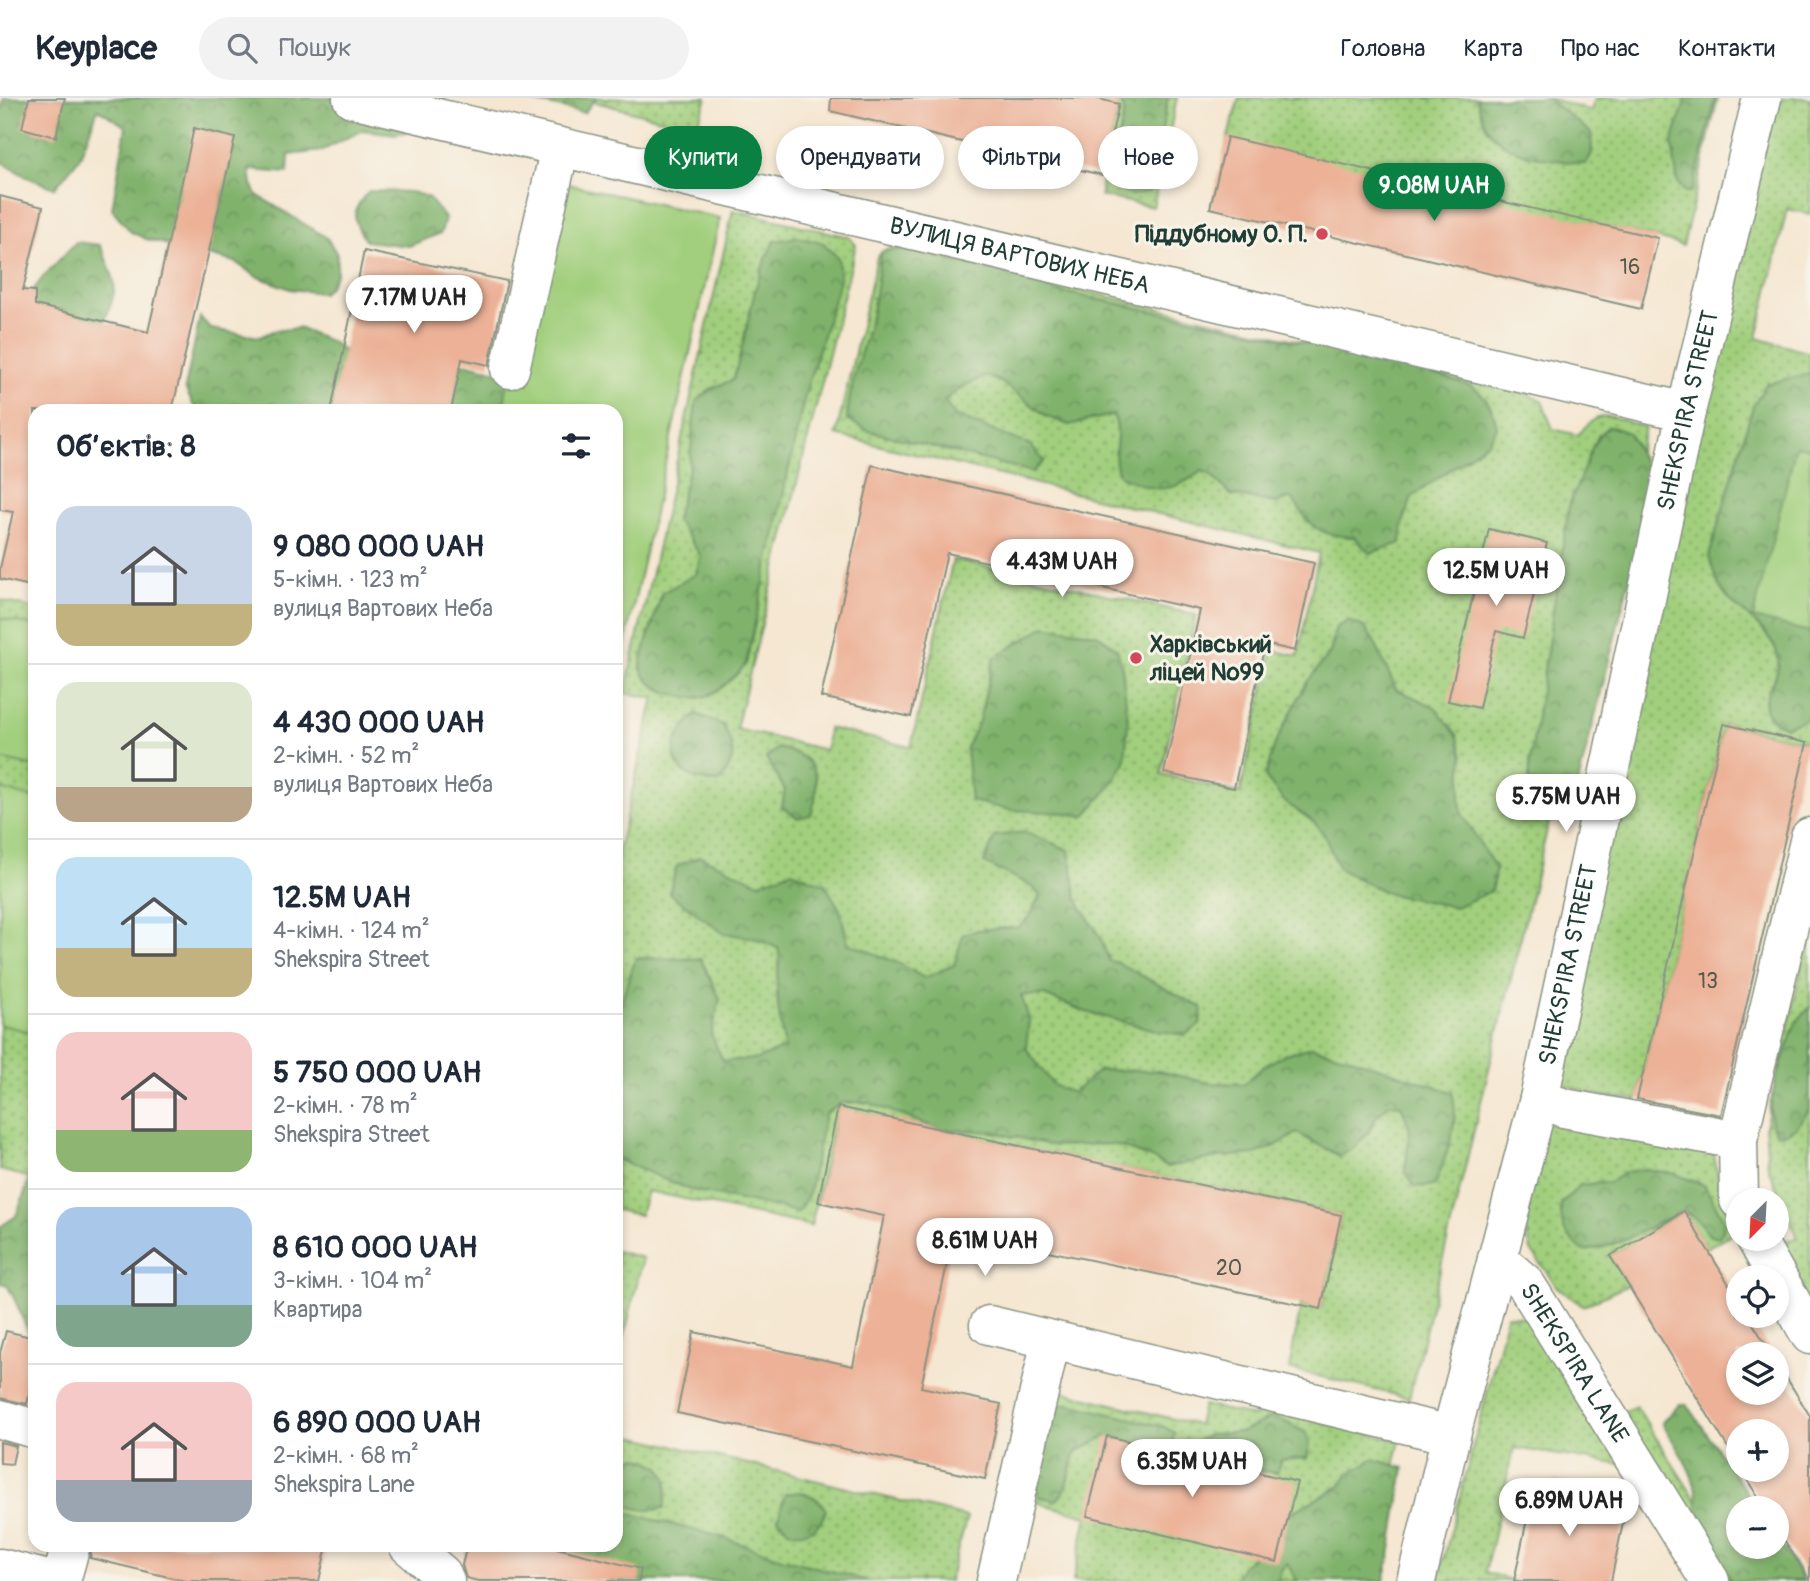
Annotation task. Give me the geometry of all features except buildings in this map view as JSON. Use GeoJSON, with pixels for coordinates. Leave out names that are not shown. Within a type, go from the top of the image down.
{"type":"FeatureCollection","features":[{"type":"Feature","properties":{"kind":"street","name":"ВУЛИЦЯ ВАРТОВИХ НЕБА"},"geometry":{"type":"LineString","coordinates":[[352,98],[1686,412]]}},
{"type":"Feature","properties":{"kind":"street","name":"SHEKSPIRA STREET"},"geometry":{"type":"LineString","coordinates":[[1416,1581],[1451,1435],[1539,1099],[1686,412],[1762,98]]}},
{"type":"Feature","properties":{"kind":"street"},"geometry":{"type":"LineString","coordinates":[[510,369],[560,147]]}},
{"type":"Feature","properties":{"kind":"street"},"geometry":{"type":"LineString","coordinates":[[1739,1188],[1738,1140],[1810,837]]}},
{"type":"Feature","properties":{"kind":"street"},"geometry":{"type":"LineString","coordinates":[[1539,1099],[1564,1108],[1738,1140]]}},
{"type":"Feature","properties":{"kind":"street"},"geometry":{"type":"LineString","coordinates":[[1763,1251],[1810,1335]]}},
{"type":"Feature","properties":{"kind":"street","name":"SHEKSPIRA LANE"},"geometry":{"type":"LineString","coordinates":[[1497,1259],[1525,1283],[1710,1581]]}},
{"type":"Feature","properties":{"kind":"street"},"geometry":{"type":"LineString","coordinates":[[989,1325],[1451,1435]]}},
{"type":"Feature","properties":{"kind":"street"},"geometry":{"type":"LineString","coordinates":[[996,1581],[1051,1340]]}},
{"type":"Feature","properties":{"kind":"street"},"geometry":{"type":"LineString","coordinates":[[0,1419],[28,1427]]}},
{"type":"Feature","properties":{"kind":"street"},"geometry":{"type":"LineString","coordinates":[[61,1581],[69,1552]]}},
{"type":"Feature","properties":{"kind":"street"},"geometry":{"type":"LineString","coordinates":[[416,1552],[442,1574],[445,1581]]}},
{"type":"Feature","properties":{"kind":"street"},"geometry":{"type":"LineString","coordinates":[[0,1568],[52,1581]]}},
{"type":"Feature","properties":{"kind":"green space"},"geometry":{"type":"Polygon","coordinates":[[[4,98],[445,98],[429,128],[395,134],[363,130],[321,151],[289,155],[288,173],[250,170],[257,195],[327,238],[337,254],[337,272],[329,287],[322,293],[290,289],[256,276],[235,262],[146,239],[131,232],[112,209],[126,127],[98,109],[80,157],[55,188],[27,177],[0,161],[0,112],[4,98]]]}},
{"type":"Feature","properties":{"kind":"green space"},"geometry":{"type":"Polygon","coordinates":[[[515,98],[596,98],[584,113],[515,98]]]}},
{"type":"Feature","properties":{"kind":"green space"},"geometry":{"type":"Polygon","coordinates":[[[580,98],[707,98],[697,126],[580,98]]]}},
{"type":"Feature","properties":{"kind":"green space"},"geometry":{"type":"Polygon","coordinates":[[[1095,98],[1177,98],[1171,126],[1114,126],[1119,104],[1095,98]]]}},
{"type":"Feature","properties":{"kind":"green space"},"geometry":{"type":"Polygon","coordinates":[[[1120,98],[1168,98],[1163,126],[1121,126],[1124,112],[1120,98]]]}},
{"type":"Feature","properties":{"kind":"green space"},"geometry":{"type":"Polygon","coordinates":[[[1239,98],[1547,98],[1591,111],[1595,98],[1718,98],[1683,246],[1658,238],[1226,144],[1239,98]]]}},
{"type":"Feature","properties":{"kind":"green space"},"geometry":{"type":"Polygon","coordinates":[[[1476,98],[1547,98],[1591,133],[1592,153],[1586,164],[1546,159],[1520,152],[1497,139],[1488,129],[1476,98]]]}},
{"type":"Feature","properties":{"kind":"green space"},"geometry":{"type":"Polygon","coordinates":[[[1686,98],[1716,98],[1692,191],[1685,192],[1678,184],[1672,143],[1686,98]]]}},
{"type":"Feature","properties":{"kind":"green space"},"geometry":{"type":"Polygon","coordinates":[[[1773,98],[1810,98],[1810,214],[1787,209],[1757,338],[1810,353],[1810,743],[1724,724],[1637,1100],[1602,1096],[1549,1081],[1773,98]]]}},
{"type":"Feature","properties":{"kind":"green space"},"geometry":{"type":"Polygon","coordinates":[[[554,181],[720,218],[623,652],[623,404],[504,404],[554,181]]]}},
{"type":"Feature","properties":{"kind":"green space"},"geometry":{"type":"Polygon","coordinates":[[[1101,189],[1157,189],[1153,207],[1101,196],[1101,189]]]}},
{"type":"Feature","properties":{"kind":"green space"},"geometry":{"type":"Polygon","coordinates":[[[1119,189],[1150,189],[1150,191],[1131,195],[1119,189]]]}},
{"type":"Feature","properties":{"kind":"green space"},"geometry":{"type":"Polygon","coordinates":[[[369,191],[412,192],[428,197],[445,218],[441,233],[409,246],[366,241],[355,216],[359,204],[369,191]]]}},
{"type":"Feature","properties":{"kind":"green space","name":"Харківський ліцей №99"},"geometry":{"type":"Polygon","coordinates":[[[733,210],[849,237],[856,245],[736,729],[826,750],[828,728],[911,747],[953,559],[1196,615],[1161,774],[1240,793],[1272,650],[1298,656],[1319,553],[836,435],[877,257],[892,246],[1527,394],[1542,401],[1553,429],[1578,435],[1594,420],[1608,416],[1645,427],[1409,1398],[1289,1369],[1301,1305],[1321,1308],[1341,1215],[838,1108],[811,1226],[647,1191],[640,1215],[623,1211],[623,829],[654,698],[625,693],[733,210]]]}},
{"type":"Feature","properties":{"kind":"green space"},"geometry":{"type":"Polygon","coordinates":[[[797,237],[823,243],[838,258],[840,279],[805,395],[746,664],[729,681],[709,695],[691,698],[680,696],[650,682],[641,666],[662,593],[696,574],[701,556],[676,519],[689,468],[696,401],[713,388],[733,380],[755,291],[767,257],[775,241],[797,237]]]}},
{"type":"Feature","properties":{"kind":"green space"},"geometry":{"type":"Polygon","coordinates":[[[76,242],[100,245],[111,271],[114,295],[101,329],[18,335],[31,293],[76,242]]]}},
{"type":"Feature","properties":{"kind":"green space"},"geometry":{"type":"Polygon","coordinates":[[[901,249],[1011,274],[1057,291],[1385,359],[1471,386],[1488,404],[1497,427],[1489,441],[1412,497],[1403,523],[1401,543],[1370,553],[1354,537],[1331,535],[1316,528],[1292,498],[1277,503],[1231,495],[1210,474],[1202,471],[1180,484],[1162,488],[1153,488],[1120,476],[1115,460],[1117,430],[1113,415],[1069,425],[1048,417],[1001,382],[986,376],[963,386],[944,401],[955,416],[1030,445],[1044,461],[1033,472],[869,431],[847,420],[850,396],[870,320],[881,252],[901,249]]]}},
{"type":"Feature","properties":{"kind":"green space"},"geometry":{"type":"Polygon","coordinates":[[[200,317],[211,329],[260,337],[273,331],[299,328],[333,342],[360,363],[347,404],[193,404],[185,388],[200,317]]]}},
{"type":"Feature","properties":{"kind":"green space"},"geometry":{"type":"Polygon","coordinates":[[[464,363],[506,373],[514,383],[510,404],[445,404],[453,382],[452,372],[464,363]]]}},
{"type":"Feature","properties":{"kind":"green space"},"geometry":{"type":"Polygon","coordinates":[[[1810,373],[1810,714],[1804,720],[1785,727],[1772,719],[1766,710],[1765,702],[1776,675],[1777,653],[1762,630],[1723,592],[1709,556],[1753,406],[1766,384],[1810,373]]]}},
{"type":"Feature","properties":{"kind":"green space"},"geometry":{"type":"Polygon","coordinates":[[[1609,426],[1629,433],[1648,471],[1641,533],[1574,799],[1565,820],[1532,809],[1528,791],[1530,762],[1569,506],[1592,448],[1599,435],[1609,426]]]}},
{"type":"Feature","properties":{"kind":"green space"},"geometry":{"type":"Polygon","coordinates":[[[1796,446],[1810,449],[1810,632],[1753,618],[1796,446]]]}},
{"type":"Feature","properties":{"kind":"green space"},"geometry":{"type":"Polygon","coordinates":[[[0,600],[28,607],[28,1177],[0,1170],[0,600]]]}},
{"type":"Feature","properties":{"kind":"green space"},"geometry":{"type":"Polygon","coordinates":[[[0,618],[28,624],[28,765],[0,759],[0,618]]]}},
{"type":"Feature","properties":{"kind":"green space"},"geometry":{"type":"Polygon","coordinates":[[[1349,621],[1364,627],[1374,641],[1396,689],[1435,707],[1457,735],[1463,756],[1460,799],[1462,814],[1496,869],[1491,891],[1456,907],[1389,894],[1339,869],[1324,835],[1314,822],[1285,802],[1265,777],[1275,744],[1307,682],[1330,653],[1336,627],[1349,621]]]}},
{"type":"Feature","properties":{"kind":"green space"},"geometry":{"type":"Polygon","coordinates":[[[1045,626],[1097,634],[1117,649],[1122,667],[1128,721],[1125,762],[1109,788],[1084,817],[1066,813],[1010,810],[971,801],[966,748],[979,721],[994,658],[1045,626]]]}},
{"type":"Feature","properties":{"kind":"green space"},"geometry":{"type":"Polygon","coordinates":[[[696,714],[723,725],[730,741],[732,760],[720,782],[695,778],[677,764],[676,743],[683,729],[696,714]]]}},
{"type":"Feature","properties":{"kind":"green space"},"geometry":{"type":"Polygon","coordinates":[[[778,748],[802,757],[814,771],[816,790],[811,815],[798,818],[782,807],[785,790],[766,758],[778,748]]]}},
{"type":"Feature","properties":{"kind":"green space"},"geometry":{"type":"Polygon","coordinates":[[[0,789],[28,796],[28,1031],[0,1025],[0,789]]]}},
{"type":"Feature","properties":{"kind":"green space"},"geometry":{"type":"Polygon","coordinates":[[[1025,832],[1069,850],[1077,899],[1101,939],[1109,961],[1118,963],[1202,1008],[1200,1025],[1185,1035],[1086,1012],[1044,995],[1021,995],[1029,1019],[1026,1048],[1053,1085],[1073,1093],[1099,1070],[1159,1071],[1209,1083],[1244,1084],[1263,1067],[1285,1054],[1311,1047],[1452,1092],[1455,1115],[1453,1127],[1435,1185],[1415,1187],[1405,1172],[1410,1129],[1401,1105],[1389,1104],[1354,1148],[1340,1156],[1297,1133],[1255,1154],[1218,1157],[1167,1167],[1149,1157],[1113,1144],[1054,1146],[994,1132],[938,1129],[867,1102],[841,1103],[825,1114],[809,1193],[798,1212],[691,1190],[623,1162],[623,996],[636,958],[701,959],[720,999],[711,1034],[723,1061],[757,1059],[785,1048],[778,1003],[778,948],[753,938],[723,933],[669,893],[677,866],[700,856],[759,883],[792,871],[825,884],[840,910],[848,943],[898,963],[924,978],[954,965],[963,935],[978,930],[1019,927],[1030,916],[1040,896],[1032,886],[984,863],[995,836],[1025,832]]]}},
{"type":"Feature","properties":{"kind":"green space"},"geometry":{"type":"Polygon","coordinates":[[[1810,930],[1810,1321],[1789,1286],[1789,1265],[1777,1265],[1769,1251],[1789,1251],[1789,1240],[1798,1238],[1789,1217],[1789,1188],[1777,1188],[1768,1167],[1765,1127],[1810,930]]]}},
{"type":"Feature","properties":{"kind":"green space"},"geometry":{"type":"Polygon","coordinates":[[[1810,1007],[1810,1108],[1797,1127],[1777,1134],[1771,1124],[1770,1108],[1775,1082],[1796,1022],[1810,1007]]]}},
{"type":"Feature","properties":{"kind":"green space"},"geometry":{"type":"Polygon","coordinates":[[[1544,1122],[1714,1154],[1721,1196],[1726,1206],[1726,1237],[1706,1248],[1684,1211],[1611,1256],[1628,1285],[1583,1306],[1557,1287],[1531,1250],[1524,1217],[1544,1122]]]}},
{"type":"Feature","properties":{"kind":"green space"},"geometry":{"type":"Polygon","coordinates":[[[1646,1169],[1675,1174],[1704,1185],[1724,1220],[1723,1231],[1719,1237],[1709,1235],[1699,1221],[1684,1211],[1598,1249],[1584,1251],[1572,1241],[1563,1225],[1561,1204],[1580,1185],[1610,1182],[1626,1172],[1646,1169]]]}},
{"type":"Feature","properties":{"kind":"green space"},"geometry":{"type":"Polygon","coordinates":[[[28,1180],[28,1332],[6,1284],[0,1284],[0,1227],[16,1216],[28,1180]]]}},
{"type":"Feature","properties":{"kind":"green space"},"geometry":{"type":"Polygon","coordinates":[[[623,1253],[643,1258],[623,1342],[623,1253]]]}},
{"type":"Feature","properties":{"kind":"green space"},"geometry":{"type":"Polygon","coordinates":[[[1507,1315],[1532,1318],[1623,1465],[1514,1448],[1485,1572],[1514,1581],[1438,1581],[1507,1315]]]}},
{"type":"Feature","properties":{"kind":"green space"},"geometry":{"type":"Polygon","coordinates":[[[1051,1389],[1198,1425],[1203,1405],[1256,1417],[1258,1407],[1400,1441],[1366,1581],[1073,1581],[1087,1516],[1025,1499],[1051,1389]]]}},
{"type":"Feature","properties":{"kind":"green space"},"geometry":{"type":"Polygon","coordinates":[[[1068,1404],[1162,1426],[1175,1433],[1171,1445],[1156,1448],[1106,1436],[1076,1452],[1064,1492],[1057,1500],[1040,1497],[1036,1489],[1051,1406],[1068,1404]]]}},
{"type":"Feature","properties":{"kind":"green space"},"geometry":{"type":"Polygon","coordinates":[[[1680,1404],[1687,1404],[1726,1462],[1726,1482],[1740,1482],[1749,1496],[1726,1496],[1726,1559],[1789,1559],[1789,1557],[1804,1581],[1731,1581],[1695,1519],[1696,1493],[1689,1469],[1662,1423],[1680,1404]]]}},
{"type":"Feature","properties":{"kind":"green space"},"geometry":{"type":"Polygon","coordinates":[[[1636,1406],[1726,1548],[1726,1559],[1733,1559],[1747,1581],[1724,1581],[1622,1413],[1636,1406]]]}},
{"type":"Feature","properties":{"kind":"green space"},"geometry":{"type":"Polygon","coordinates":[[[1270,1418],[1281,1420],[1307,1433],[1310,1444],[1307,1458],[1281,1460],[1276,1473],[1221,1464],[1194,1448],[1195,1443],[1210,1434],[1242,1432],[1270,1418]]]}},
{"type":"Feature","properties":{"kind":"green space"},"geometry":{"type":"Polygon","coordinates":[[[623,1434],[967,1517],[949,1581],[820,1581],[623,1534],[623,1434]]]}},
{"type":"Feature","properties":{"kind":"green space"},"geometry":{"type":"Polygon","coordinates":[[[636,1457],[661,1468],[665,1474],[667,1488],[664,1508],[639,1509],[623,1503],[624,1462],[636,1457]]]}},
{"type":"Feature","properties":{"kind":"green space"},"geometry":{"type":"Polygon","coordinates":[[[1373,1459],[1404,1468],[1384,1581],[1297,1581],[1287,1563],[1281,1570],[1278,1581],[1233,1581],[1244,1564],[1264,1548],[1279,1519],[1341,1486],[1348,1474],[1373,1459]]]}},
{"type":"Feature","properties":{"kind":"green space"},"geometry":{"type":"Polygon","coordinates":[[[799,1492],[815,1498],[826,1510],[821,1521],[809,1531],[791,1532],[778,1519],[785,1494],[799,1492]]]}},
{"type":"Feature","properties":{"kind":"green space"},"geometry":{"type":"Polygon","coordinates":[[[623,1512],[721,1537],[785,1559],[869,1581],[609,1581],[548,1552],[623,1552],[623,1512]]]}},
{"type":"Feature","properties":{"kind":"place","name":"Піддубному О. П."},"geometry":{"type":"Point","coordinates":[1322,234]}},
{"type":"Feature","properties":{"kind":"place","name":"Харківський ліцей №99"},"geometry":{"type":"Point","coordinates":[1136,658]}}]}
